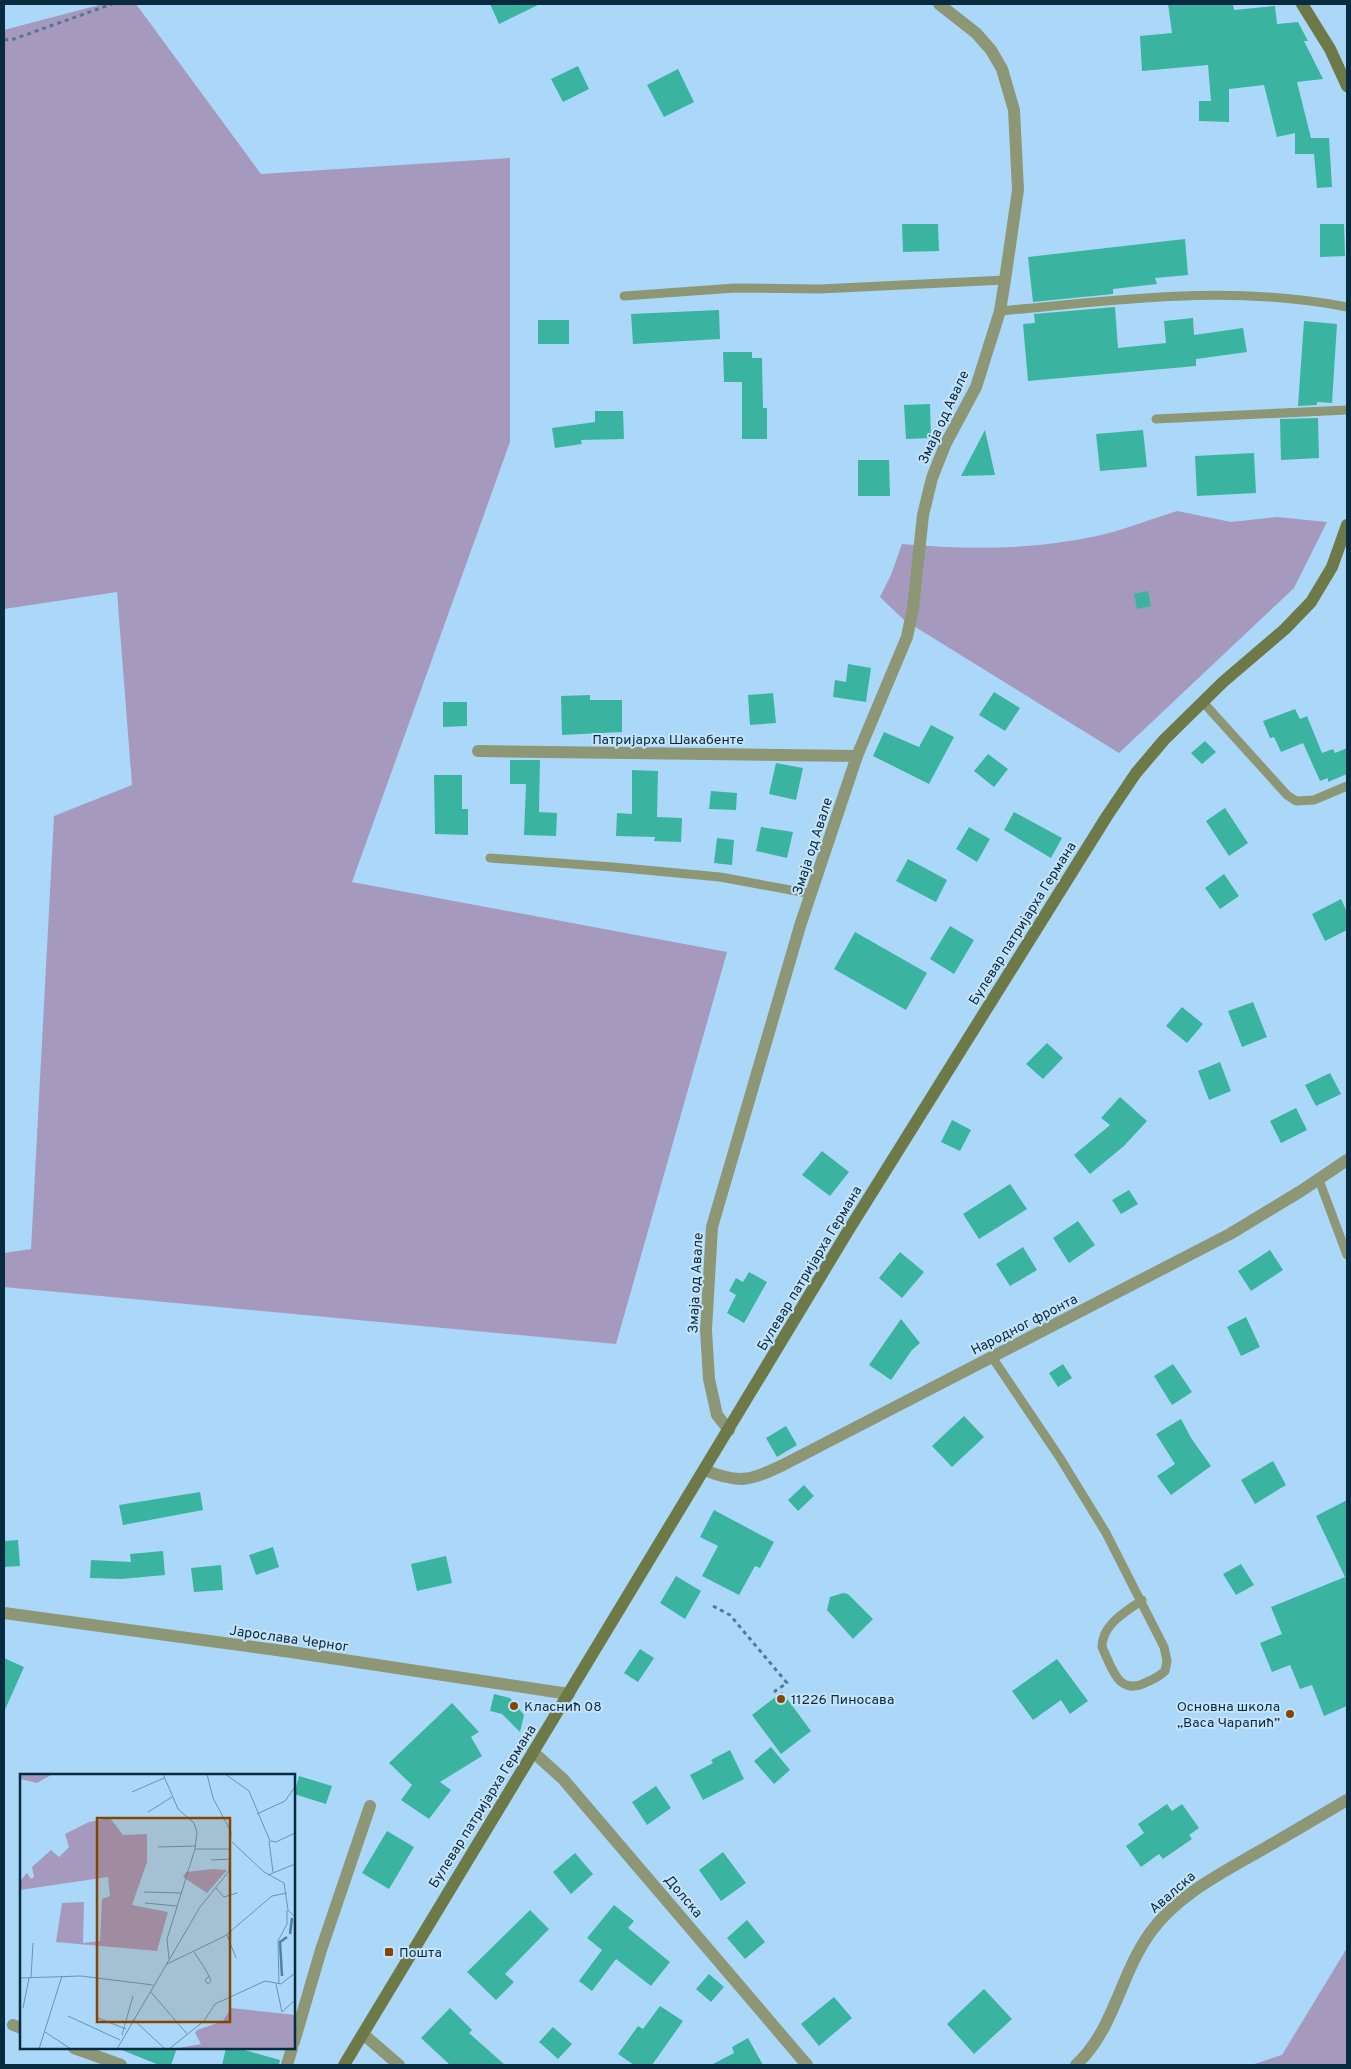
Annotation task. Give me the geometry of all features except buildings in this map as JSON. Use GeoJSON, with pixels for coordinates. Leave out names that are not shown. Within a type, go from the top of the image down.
{"type":"FeatureCollection","features":[{"type":"Feature","properties":{"kind":"main road"},"geometry":{"type":"LineString","coordinates":[[1302,4],[1330,49],[1347,86]]}},
{"type":"Feature","properties":{"kind":"main road","name":"Булевар патријарха Германа"},"geometry":{"type":"LineString","coordinates":[[344,2065],[848,1231],[1107,816],[1136,773],[1164,740],[1202,702],[1285,629],[1311,602],[1332,567],[1347,525]]}},
{"type":"Feature","properties":{"kind":"street","name":"Змаја од Авале"},"geometry":{"type":"LineString","coordinates":[[728,1430],[717,1415],[709,1379],[706,1330],[712,1227],[800,926],[857,756],[907,637],[913,608],[923,515],[932,478],[945,445],[976,387],[1000,311],[1005,280],[1018,190],[1014,110],[1002,69],[991,50],[976,33],[939,4]]}},
{"type":"Feature","properties":{"kind":"street","name":"Патријарха Шакабенте"},"geometry":{"type":"LineString","coordinates":[[478,751],[857,756]]}},
{"type":"Feature","properties":{"kind":"street","name":"Народног фронта"},"geometry":{"type":"LineString","coordinates":[[704,1470],[723,1478],[747,1480],[755,1478],[1230,1234],[1319,1180],[1347,1160]]}},
{"type":"Feature","properties":{"kind":"street","name":"Јарослава Черног"},"geometry":{"type":"LineString","coordinates":[[4,1614],[291,1652],[569,1694]]}},
{"type":"Feature","properties":{"kind":"street","name":"Долска"},"geometry":{"type":"LineString","coordinates":[[533,1752],[563,1779],[807,2065]]}},
{"type":"Feature","properties":{"kind":"street","name":"Авалска"},"geometry":{"type":"LineString","coordinates":[[1076,2065],[1088,2055],[1104,2029],[1138,1950],[1152,1931],[1175,1906],[1205,1882],[1347,1800]]}},
{"type":"Feature","properties":{"kind":"street"},"geometry":{"type":"LineString","coordinates":[[295,2039],[321,1950],[370,1806]]}},
{"type":"Feature","properties":{"kind":"street"},"geometry":{"type":"LineString","coordinates":[[363,2034],[399,2065]]}},
{"type":"Feature","properties":{"kind":"street"},"geometry":{"type":"LineString","coordinates":[[77,2049],[121,2065]]}},
{"type":"Feature","properties":{"kind":"street"},"geometry":{"type":"LineString","coordinates":[[287,2065],[292,2049]]}},
{"type":"Feature","properties":{"kind":"lane"},"geometry":{"type":"LineString","coordinates":[[624,296],[735,288],[820,289],[1005,280]]}},
{"type":"Feature","properties":{"kind":"lane"},"geometry":{"type":"LineString","coordinates":[[1000,311],[1154,296],[1224,294],[1311,300],[1347,307]]}},
{"type":"Feature","properties":{"kind":"lane"},"geometry":{"type":"LineString","coordinates":[[1156,419],[1347,410]]}},
{"type":"Feature","properties":{"kind":"lane"},"geometry":{"type":"LineString","coordinates":[[1202,702],[1287,794],[1296,801],[1314,800],[1347,786]]}},
{"type":"Feature","properties":{"kind":"lane"},"geometry":{"type":"LineString","coordinates":[[490,858],[613,866],[720,877],[812,894]]}},
{"type":"Feature","properties":{"kind":"lane"},"geometry":{"type":"LineString","coordinates":[[1319,1180],[1347,1255]]}},
{"type":"Feature","properties":{"kind":"lane"},"geometry":{"type":"LineString","coordinates":[[992,1357],[1091,1506],[1142,1600],[1164,1647],[1167,1655],[1166,1667],[1161,1675],[1140,1686],[1126,1686],[1117,1679],[1102,1647],[1102,1637],[1110,1624],[1142,1600]]}},
{"type":"Feature","properties":{"kind":"path"},"geometry":{"type":"LineString","coordinates":[[4,40],[14,40],[112,4]]}},
{"type":"Feature","properties":{"kind":"path"},"geometry":{"type":"LineString","coordinates":[[713,1606],[730,1615],[787,1683],[776,1691],[778,1695]]}},
{"type":"Feature","properties":{"kind":"shaded area"},"geometry":{"type":"Polygon","coordinates":[[[103,4],[136,4],[261,174],[510,158],[510,442],[352,882],[727,952],[616,1344],[4,1287],[4,1253],[31,1249],[54,816],[132,785],[117,592],[4,609],[4,30],[103,4]]]}},
{"type":"Feature","properties":{"kind":"shaded area"},"geometry":{"type":"Polygon","coordinates":[[[1177,511],[1231,522],[1277,517],[1327,522],[1294,588],[1119,753],[904,620],[880,597],[891,575],[902,544],[1000,548],[1048,544],[1107,534],[1177,511]]]}},
{"type":"Feature","properties":{"kind":"shaded area"},"geometry":{"type":"Polygon","coordinates":[[[1347,1948],[1347,2065],[1251,2065],[1282,2055],[1347,1948]]]}},
{"type":"Feature","properties":{"kind":"place","name":"11226 Пиносава"},"geometry":{"type":"Point","coordinates":[781,1699]}},
{"type":"Feature","properties":{"kind":"place","name":"Класнић 08"},"geometry":{"type":"Point","coordinates":[514,1706]}},
{"type":"Feature","properties":{"kind":"place","name":"Основна школа „Васа Чарапић”"},"geometry":{"type":"Point","coordinates":[1290,1714]}},
{"type":"Feature","properties":{"kind":"place","name":"Пошта"},"geometry":{"type":"Point","coordinates":[389,1952]}}]}
